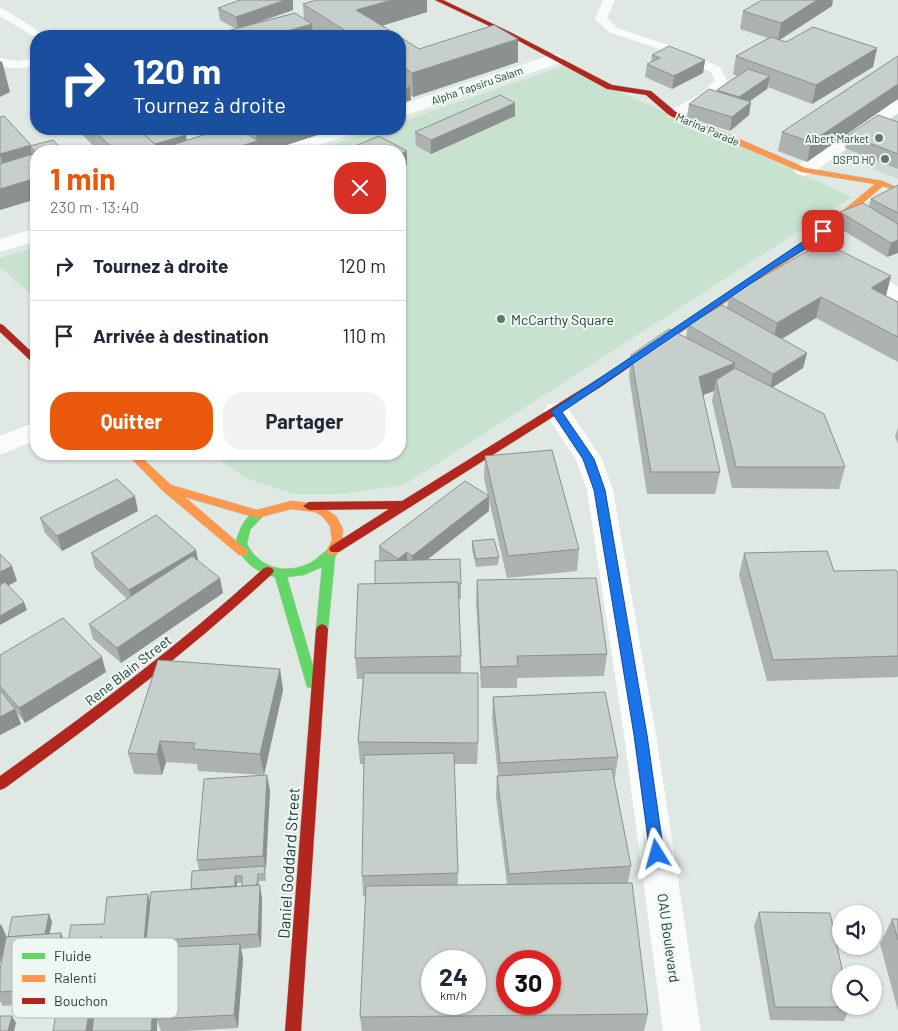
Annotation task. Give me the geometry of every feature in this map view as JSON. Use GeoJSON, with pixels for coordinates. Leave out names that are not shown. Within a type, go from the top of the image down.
{"type":"FeatureCollection","features":[{"type":"Feature","properties":{"kind":"main road","name":"Marina Parade"},"geometry":{"type":"LineString","coordinates":[[438,0],[508,33],[610,87],[648,93],[673,114],[804,170],[882,183],[898,189]]}},
{"type":"Feature","properties":{"kind":"main road"},"geometry":{"type":"LineString","coordinates":[[402,505],[292,505],[275,507],[251,520],[242,536],[240,544],[248,560],[274,572],[302,572],[322,563],[332,553],[402,505],[556,411],[772,265],[825,249],[882,183]]}},
{"type":"Feature","properties":{"kind":"main road"},"geometry":{"type":"LineString","coordinates":[[0,327],[30,355]]}},
{"type":"Feature","properties":{"kind":"main road"},"geometry":{"type":"LineString","coordinates":[[138,460],[167,488],[243,552]]}},
{"type":"Feature","properties":{"kind":"main road"},"geometry":{"type":"LineString","coordinates":[[167,488],[260,514]]}},
{"type":"Feature","properties":{"kind":"main road"},"geometry":{"type":"LineString","coordinates":[[309,506],[327,515],[338,528],[339,539],[332,553]]}},
{"type":"Feature","properties":{"kind":"main road","name":"Daniel Goddard Street"},"geometry":{"type":"LineString","coordinates":[[293,1031],[316,696],[332,553]]}},
{"type":"Feature","properties":{"kind":"main road","name":"Daniel Goddard Street"},"geometry":{"type":"LineString","coordinates":[[274,572],[316,696]]}},
{"type":"Feature","properties":{"kind":"main road","name":"Rene Blain Street"},"geometry":{"type":"LineString","coordinates":[[0,784],[123,695],[274,572]]}},
{"type":"Feature","properties":{"kind":"street","name":"Alpha Tapsiru Salam"},"geometry":{"type":"LineString","coordinates":[[406,109],[554,59]]}},
{"type":"Feature","properties":{"kind":"street"},"geometry":{"type":"LineString","coordinates":[[804,170],[885,112],[898,106]]}},
{"type":"Feature","properties":{"kind":"street"},"geometry":{"type":"LineString","coordinates":[[300,145],[330,135]]}},
{"type":"Feature","properties":{"kind":"street"},"geometry":{"type":"LineString","coordinates":[[0,246],[30,236]]}},
{"type":"Feature","properties":{"kind":"street"},"geometry":{"type":"LineString","coordinates":[[825,249],[898,297]]}},
{"type":"Feature","properties":{"kind":"street","name":"OAU Boulevard"},"geometry":{"type":"LineString","coordinates":[[556,411],[589,459],[600,490],[640,735],[682,1031]]}},
{"type":"Feature","properties":{"kind":"street"},"geometry":{"type":"LineString","coordinates":[[0,446],[30,433]]}},
{"type":"Feature","properties":{"kind":"lane"},"geometry":{"type":"LineString","coordinates":[[609,0],[601,19],[613,30],[673,50],[716,70],[721,81],[706,96],[673,114]]}},
{"type":"Feature","properties":{"kind":"lane"},"geometry":{"type":"LineString","coordinates":[[0,10],[31,30]]}},
{"type":"Feature","properties":{"kind":"lane"},"geometry":{"type":"LineString","coordinates":[[0,62],[30,64]]}},
{"type":"Feature","properties":{"kind":"shaded area","name":"Albert Market"},"geometry":{"type":"Polygon","coordinates":[[[898,114],[898,179],[841,156],[845,148],[898,114]]]}},
{"type":"Feature","properties":{"kind":"green space","name":"McCarthy Square"},"geometry":{"type":"Polygon","coordinates":[[[563,66],[852,197],[404,485],[340,494],[294,494],[245,478],[220,460],[406,460],[406,145],[331,145],[361,135],[406,135],[406,120],[563,66]]]}},
{"type":"Feature","properties":{"kind":"green space"},"geometry":{"type":"Polygon","coordinates":[[[30,248],[30,294],[0,267],[0,258],[30,248]]]}},
{"type":"Feature","properties":{"kind":"building"},"geometry":{"type":"Polygon","coordinates":[[[240,0],[285,0],[236,17],[218,8],[240,0]]]}},
{"type":"Feature","properties":{"kind":"building"},"geometry":{"type":"Polygon","coordinates":[[[317,0],[392,0],[356,10],[389,30],[344,30],[303,4],[317,0]]]}},
{"type":"Feature","properties":{"kind":"building"},"geometry":{"type":"Polygon","coordinates":[[[762,0],[817,0],[781,23],[743,11],[762,0]]]}},
{"type":"Feature","properties":{"kind":"building"},"geometry":{"type":"Polygon","coordinates":[[[295,13],[312,24],[290,30],[231,30],[295,13]]]}},
{"type":"Feature","properties":{"kind":"building"},"geometry":{"type":"Polygon","coordinates":[[[494,25],[518,39],[412,73],[406,69],[406,41],[419,49],[494,25]]]}},
{"type":"Feature","properties":{"kind":"building"},"geometry":{"type":"Polygon","coordinates":[[[813,27],[877,48],[816,85],[736,56],[771,37],[786,42],[813,27]]]}},
{"type":"Feature","properties":{"kind":"building"},"geometry":{"type":"Polygon","coordinates":[[[669,46],[705,60],[674,76],[647,64],[660,58],[652,55],[669,46]]]}},
{"type":"Feature","properties":{"kind":"building"},"geometry":{"type":"Polygon","coordinates":[[[898,56],[898,84],[811,142],[782,132],[898,56]]]}},
{"type":"Feature","properties":{"kind":"building"},"geometry":{"type":"Polygon","coordinates":[[[748,69],[770,76],[739,97],[717,90],[748,69]]]}},
{"type":"Feature","properties":{"kind":"building"},"geometry":{"type":"Polygon","coordinates":[[[709,89],[751,102],[732,117],[689,104],[709,89]]]}},
{"type":"Feature","properties":{"kind":"building"},"geometry":{"type":"Polygon","coordinates":[[[500,95],[515,103],[431,140],[415,132],[500,95]]]}},
{"type":"Feature","properties":{"kind":"building"},"geometry":{"type":"Polygon","coordinates":[[[878,115],[898,122],[898,154],[848,135],[878,115]]]}},
{"type":"Feature","properties":{"kind":"building"},"geometry":{"type":"Polygon","coordinates":[[[4,116],[31,145],[0,154],[0,117],[4,116]]]}},
{"type":"Feature","properties":{"kind":"building"},"geometry":{"type":"Polygon","coordinates":[[[99,135],[145,135],[156,145],[109,145],[99,135]]]}},
{"type":"Feature","properties":{"kind":"building"},"geometry":{"type":"Polygon","coordinates":[[[144,135],[186,135],[155,144],[144,135]]]}},
{"type":"Feature","properties":{"kind":"building"},"geometry":{"type":"Polygon","coordinates":[[[203,135],[250,135],[257,141],[244,145],[172,145],[203,135]]]}},
{"type":"Feature","properties":{"kind":"building"},"geometry":{"type":"Polygon","coordinates":[[[379,136],[396,145],[357,145],[379,136]]]}},
{"type":"Feature","properties":{"kind":"building"},"geometry":{"type":"Polygon","coordinates":[[[53,140],[58,145],[34,145],[53,140]]]}},
{"type":"Feature","properties":{"kind":"building"},"geometry":{"type":"Polygon","coordinates":[[[30,155],[30,180],[0,189],[0,164],[30,155]]]}},
{"type":"Feature","properties":{"kind":"building"},"geometry":{"type":"Polygon","coordinates":[[[898,185],[898,213],[871,199],[898,185]]]}},
{"type":"Feature","properties":{"kind":"building"},"geometry":{"type":"Polygon","coordinates":[[[863,203],[898,224],[898,240],[891,243],[840,212],[863,203]]]}},
{"type":"Feature","properties":{"kind":"building"},"geometry":{"type":"Polygon","coordinates":[[[823,242],[891,276],[871,288],[898,302],[898,337],[821,297],[777,323],[729,296],[823,242]]]}},
{"type":"Feature","properties":{"kind":"building"},"geometry":{"type":"Polygon","coordinates":[[[722,305],[807,353],[773,374],[688,325],[722,305]]]}},
{"type":"Feature","properties":{"kind":"building"},"geometry":{"type":"Polygon","coordinates":[[[669,329],[735,363],[699,377],[720,472],[651,472],[631,355],[669,329]]]}},
{"type":"Feature","properties":{"kind":"building"},"geometry":{"type":"Polygon","coordinates":[[[735,368],[824,414],[845,467],[736,467],[716,380],[735,368]]]}},
{"type":"Feature","properties":{"kind":"building"},"geometry":{"type":"Polygon","coordinates":[[[552,450],[579,549],[508,556],[485,456],[552,450]]]}},
{"type":"Feature","properties":{"kind":"building"},"geometry":{"type":"Polygon","coordinates":[[[117,479],[135,496],[57,536],[40,518],[117,479]]]}},
{"type":"Feature","properties":{"kind":"building"},"geometry":{"type":"Polygon","coordinates":[[[465,481],[489,496],[412,556],[407,552],[398,559],[379,546],[465,481]]]}},
{"type":"Feature","properties":{"kind":"building"},"geometry":{"type":"Polygon","coordinates":[[[156,515],[196,550],[129,590],[91,553],[156,515]]]}},
{"type":"Feature","properties":{"kind":"building"},"geometry":{"type":"Polygon","coordinates":[[[494,539],[499,557],[476,559],[472,541],[494,539]]]}},
{"type":"Feature","properties":{"kind":"building"},"geometry":{"type":"Polygon","coordinates":[[[827,551],[834,571],[896,570],[898,574],[898,656],[773,660],[744,553],[827,551]]]}},
{"type":"Feature","properties":{"kind":"building"},"geometry":{"type":"Polygon","coordinates":[[[0,554],[12,566],[0,572],[0,554]]]}},
{"type":"Feature","properties":{"kind":"building"},"geometry":{"type":"Polygon","coordinates":[[[192,556],[220,578],[117,648],[89,624],[192,556]]]}},
{"type":"Feature","properties":{"kind":"building"},"geometry":{"type":"Polygon","coordinates":[[[460,559],[461,584],[458,584],[458,582],[375,584],[375,561],[460,559]]]}},
{"type":"Feature","properties":{"kind":"building"},"geometry":{"type":"Polygon","coordinates":[[[596,578],[607,654],[517,656],[518,666],[481,667],[477,580],[596,578]]]}},
{"type":"Feature","properties":{"kind":"building"},"geometry":{"type":"Polygon","coordinates":[[[5,582],[24,602],[0,616],[0,585],[5,582]]]}},
{"type":"Feature","properties":{"kind":"building"},"geometry":{"type":"Polygon","coordinates":[[[458,582],[461,656],[355,658],[358,584],[458,582]]]}},
{"type":"Feature","properties":{"kind":"building"},"geometry":{"type":"Polygon","coordinates":[[[63,618],[102,657],[19,708],[0,686],[0,655],[63,618]]]}},
{"type":"Feature","properties":{"kind":"building"},"geometry":{"type":"Polygon","coordinates":[[[158,660],[280,669],[260,754],[193,749],[195,743],[160,741],[157,754],[128,753],[158,660]]]}},
{"type":"Feature","properties":{"kind":"building"},"geometry":{"type":"Polygon","coordinates":[[[364,673],[478,673],[478,743],[358,742],[364,673]]]}},
{"type":"Feature","properties":{"kind":"building"},"geometry":{"type":"Polygon","coordinates":[[[0,690],[15,709],[0,717],[0,690]]]}},
{"type":"Feature","properties":{"kind":"building"},"geometry":{"type":"Polygon","coordinates":[[[605,692],[618,757],[500,763],[493,697],[605,692]]]}},
{"type":"Feature","properties":{"kind":"building"},"geometry":{"type":"Polygon","coordinates":[[[454,753],[458,873],[362,876],[364,755],[454,753]]]}},
{"type":"Feature","properties":{"kind":"building"},"geometry":{"type":"Polygon","coordinates":[[[612,769],[631,866],[509,874],[497,776],[612,769]]]}},
{"type":"Feature","properties":{"kind":"building"},"geometry":{"type":"Polygon","coordinates":[[[267,775],[263,856],[197,860],[204,779],[267,775]]]}},
{"type":"Feature","properties":{"kind":"building"},"geometry":{"type":"Polygon","coordinates":[[[264,866],[265,874],[258,874],[257,885],[242,886],[242,876],[235,876],[235,886],[191,889],[192,871],[264,866]]]}},
{"type":"Feature","properties":{"kind":"building"},"geometry":{"type":"Polygon","coordinates":[[[632,883],[648,1014],[561,1015],[561,950],[496,950],[496,1015],[552,1015],[360,1017],[366,886],[632,883]]]}},
{"type":"Feature","properties":{"kind":"building"},"geometry":{"type":"Polygon","coordinates":[[[260,885],[258,934],[178,939],[146,938],[151,892],[260,885]]]}},
{"type":"Feature","properties":{"kind":"building"},"geometry":{"type":"Polygon","coordinates":[[[148,894],[144,938],[101,938],[101,936],[101,938],[69,938],[71,925],[104,924],[107,897],[148,894]]]}},
{"type":"Feature","properties":{"kind":"building"},"geometry":{"type":"Polygon","coordinates":[[[759,912],[830,913],[832,922],[832,955],[839,955],[841,965],[832,965],[832,1007],[775,1007],[759,912]]]}},
{"type":"Feature","properties":{"kind":"building"},"geometry":{"type":"Polygon","coordinates":[[[49,914],[45,934],[8,937],[12,917],[49,914]]]}},
{"type":"Feature","properties":{"kind":"building"},"geometry":{"type":"Polygon","coordinates":[[[892,919],[898,919],[898,940],[892,919]]]}},
{"type":"Feature","properties":{"kind":"building"},"geometry":{"type":"Polygon","coordinates":[[[61,933],[60,938],[12,938],[12,991],[0,992],[0,970],[6,937],[61,933]]]}},
{"type":"Feature","properties":{"kind":"building"},"geometry":{"type":"Polygon","coordinates":[[[240,944],[234,1015],[178,1018],[178,946],[240,944]]]}},
{"type":"Feature","properties":{"kind":"building"},"geometry":{"type":"Polygon","coordinates":[[[0,1016],[12,1016],[8,1031],[0,1031],[0,1016]]]}},
{"type":"Feature","properties":{"kind":"building"},"geometry":{"type":"Polygon","coordinates":[[[55,1018],[88,1018],[86,1031],[53,1031],[55,1018]]]}},
{"type":"Feature","properties":{"kind":"building"},"geometry":{"type":"Polygon","coordinates":[[[94,1018],[152,1018],[151,1031],[92,1031],[94,1018]]]}},
{"type":"Feature","properties":{"kind":"traffic: fast"},"geometry":{"type":"LineString","coordinates":[[259,514],[245,528],[241,544],[249,558],[258,566],[268,571],[280,573],[304,571],[324,560],[332,552]]}},
{"type":"Feature","properties":{"kind":"traffic: fast"},"geometry":{"type":"LineString","coordinates":[[322,629],[329,557]]}},
{"type":"Feature","properties":{"kind":"traffic: fast"},"geometry":{"type":"LineString","coordinates":[[280,573],[312,683]]}},
{"type":"Feature","properties":{"kind":"traffic: slow"},"geometry":{"type":"LineString","coordinates":[[711,130],[804,170],[882,183],[892,187]]}},
{"type":"Feature","properties":{"kind":"traffic: slow"},"geometry":{"type":"LineString","coordinates":[[635,359],[812,241],[882,183]]}},
{"type":"Feature","properties":{"kind":"traffic: slow"},"geometry":{"type":"LineString","coordinates":[[138,460],[167,488],[243,552]]}},
{"type":"Feature","properties":{"kind":"traffic: slow"},"geometry":{"type":"LineString","coordinates":[[167,488],[257,514],[291,505],[319,509],[326,513],[336,526],[337,540],[332,552]]}},
{"type":"Feature","properties":{"kind":"traffic: jam"},"geometry":{"type":"LineString","coordinates":[[438,0],[508,33],[610,87],[648,93],[673,114],[711,130]]}},
{"type":"Feature","properties":{"kind":"traffic: jam"},"geometry":{"type":"LineString","coordinates":[[0,327],[30,355]]}},
{"type":"Feature","properties":{"kind":"traffic: jam"},"geometry":{"type":"LineString","coordinates":[[335,549],[635,359]]}},
{"type":"Feature","properties":{"kind":"traffic: jam"},"geometry":{"type":"LineString","coordinates":[[309,506],[402,505]]}},
{"type":"Feature","properties":{"kind":"traffic: jam"},"geometry":{"type":"LineString","coordinates":[[0,784],[104,708],[171,655],[268,571]]}},
{"type":"Feature","properties":{"kind":"traffic: jam"},"geometry":{"type":"LineString","coordinates":[[293,1031],[322,629]]}},
{"type":"Feature","properties":{"kind":"place","name":"Albert Market"},"geometry":{"type":"Point","coordinates":[879,138]}},
{"type":"Feature","properties":{"kind":"place","name":"DSPD HQ"},"geometry":{"type":"Point","coordinates":[885,159]}},
{"type":"Feature","properties":{"kind":"place","name":"McCarthy Square"},"geometry":{"type":"Point","coordinates":[501,319]}},
{"type":"Feature","properties":{"kind":"route"},"geometry":{"type":"LineString","coordinates":[[657,854],[640,735],[600,490],[589,459],[556,411],[772,265],[812,241],[823,231]]}}]}
